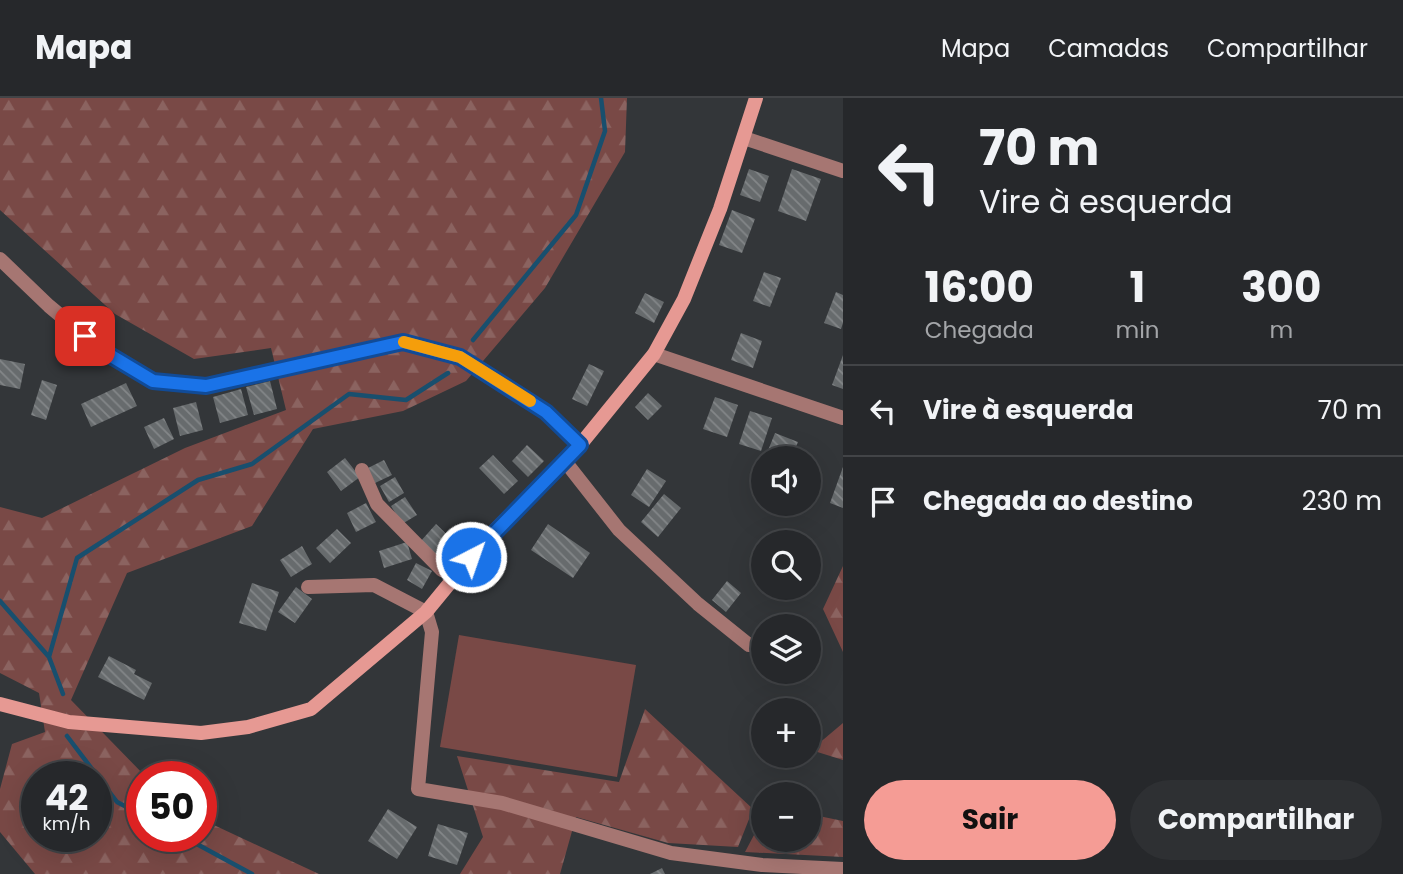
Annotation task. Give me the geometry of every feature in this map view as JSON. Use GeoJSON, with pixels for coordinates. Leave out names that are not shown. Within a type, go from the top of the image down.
{"type":"FeatureCollection","features":[{"type":"Feature","properties":{"kind":"main road"},"geometry":{"type":"LineString","coordinates":[[0,704],[69,722],[201,733],[248,727],[311,709],[426,612],[486,539],[580,445],[654,354],[684,299],[720,209],[756,98]]}},
{"type":"Feature","properties":{"kind":"street"},"geometry":{"type":"LineString","coordinates":[[744,138],[843,171]]}},
{"type":"Feature","properties":{"kind":"street"},"geometry":{"type":"LineString","coordinates":[[0,259],[49,306],[103,351],[153,381],[206,386],[403,342],[460,357],[546,412],[580,445]]}},
{"type":"Feature","properties":{"kind":"street"},"geometry":{"type":"LineString","coordinates":[[654,354],[843,418]]}},
{"type":"Feature","properties":{"kind":"street"},"geometry":{"type":"LineString","coordinates":[[564,460],[619,530],[698,604],[749,645]]}},
{"type":"Feature","properties":{"kind":"street"},"geometry":{"type":"LineString","coordinates":[[362,470],[377,505],[442,570],[456,576]]}},
{"type":"Feature","properties":{"kind":"street"},"geometry":{"type":"LineString","coordinates":[[309,587],[374,584],[426,612],[432,632],[418,789],[502,803],[671,853],[762,865],[843,869]]}},
{"type":"Feature","properties":{"kind":"green space"},"geometry":{"type":"Polygon","coordinates":[[[0,98],[627,98],[625,152],[545,288],[466,381],[403,411],[313,429],[252,526],[127,573],[71,700],[130,761],[126,761],[126,852],[217,852],[217,826],[319,874],[35,874],[0,832],[0,789],[12,744],[45,732],[39,693],[0,673],[0,507],[42,518],[185,448],[286,410],[271,348],[194,359],[115,314],[0,210],[0,98]]]}},
{"type":"Feature","properties":{"kind":"green space"},"geometry":{"type":"Polygon","coordinates":[[[843,566],[843,652],[823,609],[843,566]]]}},
{"type":"Feature","properties":{"kind":"green space"},"geometry":{"type":"Polygon","coordinates":[[[459,635],[636,665],[617,777],[440,747],[459,635]]]}},
{"type":"Feature","properties":{"kind":"green space"},"geometry":{"type":"Polygon","coordinates":[[[645,709],[751,807],[751,814],[738,847],[668,843],[576,817],[560,874],[460,874],[483,837],[457,756],[619,782],[645,709]]]}},
{"type":"Feature","properties":{"kind":"green space"},"geometry":{"type":"Polygon","coordinates":[[[843,723],[843,760],[821,753],[821,742],[843,723]]]}},
{"type":"Feature","properties":{"kind":"green space"},"geometry":{"type":"Polygon","coordinates":[[[821,816],[843,821],[843,857],[745,852],[751,841],[751,852],[821,852],[821,816]]]}},
{"type":"Feature","properties":{"kind":"building"},"geometry":{"type":"Polygon","coordinates":[[[749,169],[769,176],[760,202],[740,195],[749,169]]]}},
{"type":"Feature","properties":{"kind":"building"},"geometry":{"type":"Polygon","coordinates":[[[792,169],[821,179],[806,221],[778,211],[792,169]]]}},
{"type":"Feature","properties":{"kind":"building"},"geometry":{"type":"Polygon","coordinates":[[[732,210],[755,219],[742,253],[719,245],[732,210]]]}},
{"type":"Feature","properties":{"kind":"building"},"geometry":{"type":"Polygon","coordinates":[[[764,272],[781,278],[770,307],[753,301],[764,272]]]}},
{"type":"Feature","properties":{"kind":"building"},"geometry":{"type":"Polygon","coordinates":[[[836,292],[843,295],[841,329],[824,323],[836,292]]]}},
{"type":"Feature","properties":{"kind":"building"},"geometry":{"type":"Polygon","coordinates":[[[645,293],[664,302],[654,323],[635,313],[645,293]]]}},
{"type":"Feature","properties":{"kind":"building"},"geometry":{"type":"Polygon","coordinates":[[[741,333],[762,341],[753,368],[731,360],[741,333]]]}},
{"type":"Feature","properties":{"kind":"building"},"geometry":{"type":"Polygon","coordinates":[[[843,355],[843,389],[832,385],[843,355]]]}},
{"type":"Feature","properties":{"kind":"building"},"geometry":{"type":"Polygon","coordinates":[[[0,359],[25,364],[20,389],[0,385],[0,359]]]}},
{"type":"Feature","properties":{"kind":"building"},"geometry":{"type":"Polygon","coordinates":[[[589,364],[604,371],[587,406],[572,399],[589,364]]]}},
{"type":"Feature","properties":{"kind":"building"},"geometry":{"type":"Polygon","coordinates":[[[42,380],[57,385],[46,420],[31,415],[42,380]]]}},
{"type":"Feature","properties":{"kind":"building"},"geometry":{"type":"Polygon","coordinates":[[[270,381],[277,409],[254,415],[246,387],[270,381]]]}},
{"type":"Feature","properties":{"kind":"building"},"geometry":{"type":"Polygon","coordinates":[[[126,383],[137,406],[91,427],[81,404],[126,383]]]}},
{"type":"Feature","properties":{"kind":"building"},"geometry":{"type":"Polygon","coordinates":[[[241,389],[248,415],[220,423],[213,397],[241,389]]]}},
{"type":"Feature","properties":{"kind":"building"},"geometry":{"type":"Polygon","coordinates":[[[648,393],[662,406],[648,420],[635,407],[648,393]]]}},
{"type":"Feature","properties":{"kind":"building"},"geometry":{"type":"Polygon","coordinates":[[[715,397],[738,405],[727,437],[703,429],[715,397]]]}},
{"type":"Feature","properties":{"kind":"building"},"geometry":{"type":"Polygon","coordinates":[[[196,402],[203,430],[180,436],[173,408],[196,402]]]}},
{"type":"Feature","properties":{"kind":"building"},"geometry":{"type":"Polygon","coordinates":[[[750,411],[772,418],[763,446],[751,448],[739,444],[750,411]]]}},
{"type":"Feature","properties":{"kind":"building"},"geometry":{"type":"Polygon","coordinates":[[[164,418],[174,439],[154,449],[144,427],[164,418]]]}},
{"type":"Feature","properties":{"kind":"building"},"geometry":{"type":"Polygon","coordinates":[[[775,433],[798,442],[796,446],[770,446],[775,433]]]}},
{"type":"Feature","properties":{"kind":"building"},"geometry":{"type":"Polygon","coordinates":[[[527,445],[544,461],[528,477],[512,461],[527,445]]]}},
{"type":"Feature","properties":{"kind":"building"},"geometry":{"type":"Polygon","coordinates":[[[493,455],[518,481],[504,494],[479,468],[493,455]]]}},
{"type":"Feature","properties":{"kind":"building"},"geometry":{"type":"Polygon","coordinates":[[[345,458],[360,477],[341,491],[327,472],[345,458]]]}},
{"type":"Feature","properties":{"kind":"building"},"geometry":{"type":"Polygon","coordinates":[[[384,460],[392,475],[375,483],[368,468],[384,460]]]}},
{"type":"Feature","properties":{"kind":"building"},"geometry":{"type":"Polygon","coordinates":[[[843,467],[843,508],[830,503],[843,467]]]}},
{"type":"Feature","properties":{"kind":"building"},"geometry":{"type":"Polygon","coordinates":[[[647,469],[666,481],[649,507],[631,495],[647,469]]]}},
{"type":"Feature","properties":{"kind":"building"},"geometry":{"type":"Polygon","coordinates":[[[395,477],[404,493],[389,502],[380,486],[395,477]]]}},
{"type":"Feature","properties":{"kind":"building"},"geometry":{"type":"Polygon","coordinates":[[[664,494],[681,508],[658,537],[641,522],[664,494]]]}},
{"type":"Feature","properties":{"kind":"building"},"geometry":{"type":"Polygon","coordinates":[[[405,497],[417,515],[402,524],[391,506],[405,497]]]}},
{"type":"Feature","properties":{"kind":"building"},"geometry":{"type":"Polygon","coordinates":[[[366,503],[376,522],[356,532],[347,513],[366,503]]]}},
{"type":"Feature","properties":{"kind":"building"},"geometry":{"type":"Polygon","coordinates":[[[436,524],[461,548],[445,565],[420,542],[436,524]]]}},
{"type":"Feature","properties":{"kind":"building"},"geometry":{"type":"Polygon","coordinates":[[[548,524],[590,553],[573,578],[531,550],[548,524]]]}},
{"type":"Feature","properties":{"kind":"building"},"geometry":{"type":"Polygon","coordinates":[[[337,529],[351,543],[330,563],[316,548],[337,529]]]}},
{"type":"Feature","properties":{"kind":"building"},"geometry":{"type":"Polygon","coordinates":[[[407,542],[412,559],[384,568],[379,551],[407,542]]]}},
{"type":"Feature","properties":{"kind":"building"},"geometry":{"type":"Polygon","coordinates":[[[302,546],[312,564],[291,577],[280,560],[302,546]]]}},
{"type":"Feature","properties":{"kind":"building"},"geometry":{"type":"Polygon","coordinates":[[[416,563],[432,571],[422,589],[407,580],[416,563]]]}},
{"type":"Feature","properties":{"kind":"building"},"geometry":{"type":"Polygon","coordinates":[[[727,581],[741,593],[726,612],[712,600],[727,581]]]}},
{"type":"Feature","properties":{"kind":"building"},"geometry":{"type":"Polygon","coordinates":[[[252,583],[279,592],[266,631],[239,623],[252,583]]]}},
{"type":"Feature","properties":{"kind":"building"},"geometry":{"type":"Polygon","coordinates":[[[296,587],[312,599],[295,623],[278,612],[296,587]]]}},
{"type":"Feature","properties":{"kind":"building"},"geometry":{"type":"Polygon","coordinates":[[[109,656],[136,670],[134,674],[152,683],[144,700],[98,677],[109,656]]]}},
{"type":"Feature","properties":{"kind":"building"},"geometry":{"type":"Polygon","coordinates":[[[388,809],[417,827],[397,859],[368,841],[388,809]]]}},
{"type":"Feature","properties":{"kind":"building"},"geometry":{"type":"Polygon","coordinates":[[[438,824],[468,833],[457,865],[428,856],[438,824]]]}},
{"type":"Feature","properties":{"kind":"building"},"geometry":{"type":"Polygon","coordinates":[[[662,868],[665,874],[650,874],[662,868]]]}},
{"type":"Feature","properties":{"kind":"waterway"},"geometry":{"type":"LineString","coordinates":[[473,340],[576,215],[605,131],[601,98]]}},
{"type":"Feature","properties":{"kind":"waterway"},"geometry":{"type":"LineString","coordinates":[[63,694],[49,657],[77,558],[198,480],[252,464],[349,394],[406,400],[448,373]]}},
{"type":"Feature","properties":{"kind":"waterway"},"geometry":{"type":"LineString","coordinates":[[0,601],[49,657]]}},
{"type":"Feature","properties":{"kind":"waterway"},"geometry":{"type":"LineString","coordinates":[[67,736],[117,802],[126,807]]}},
{"type":"Feature","properties":{"kind":"waterway"},"geometry":{"type":"LineString","coordinates":[[211,852],[252,874]]}},
{"type":"Feature","properties":{"kind":"slow traffic"},"geometry":{"type":"LineString","coordinates":[[404,342],[460,357],[530,401]]}},
{"type":"Feature","properties":{"kind":"route"},"geometry":{"type":"LineString","coordinates":[[85,336],[103,351],[153,381],[206,386],[403,342],[460,357],[546,412],[580,445],[471,557]]}}]}
